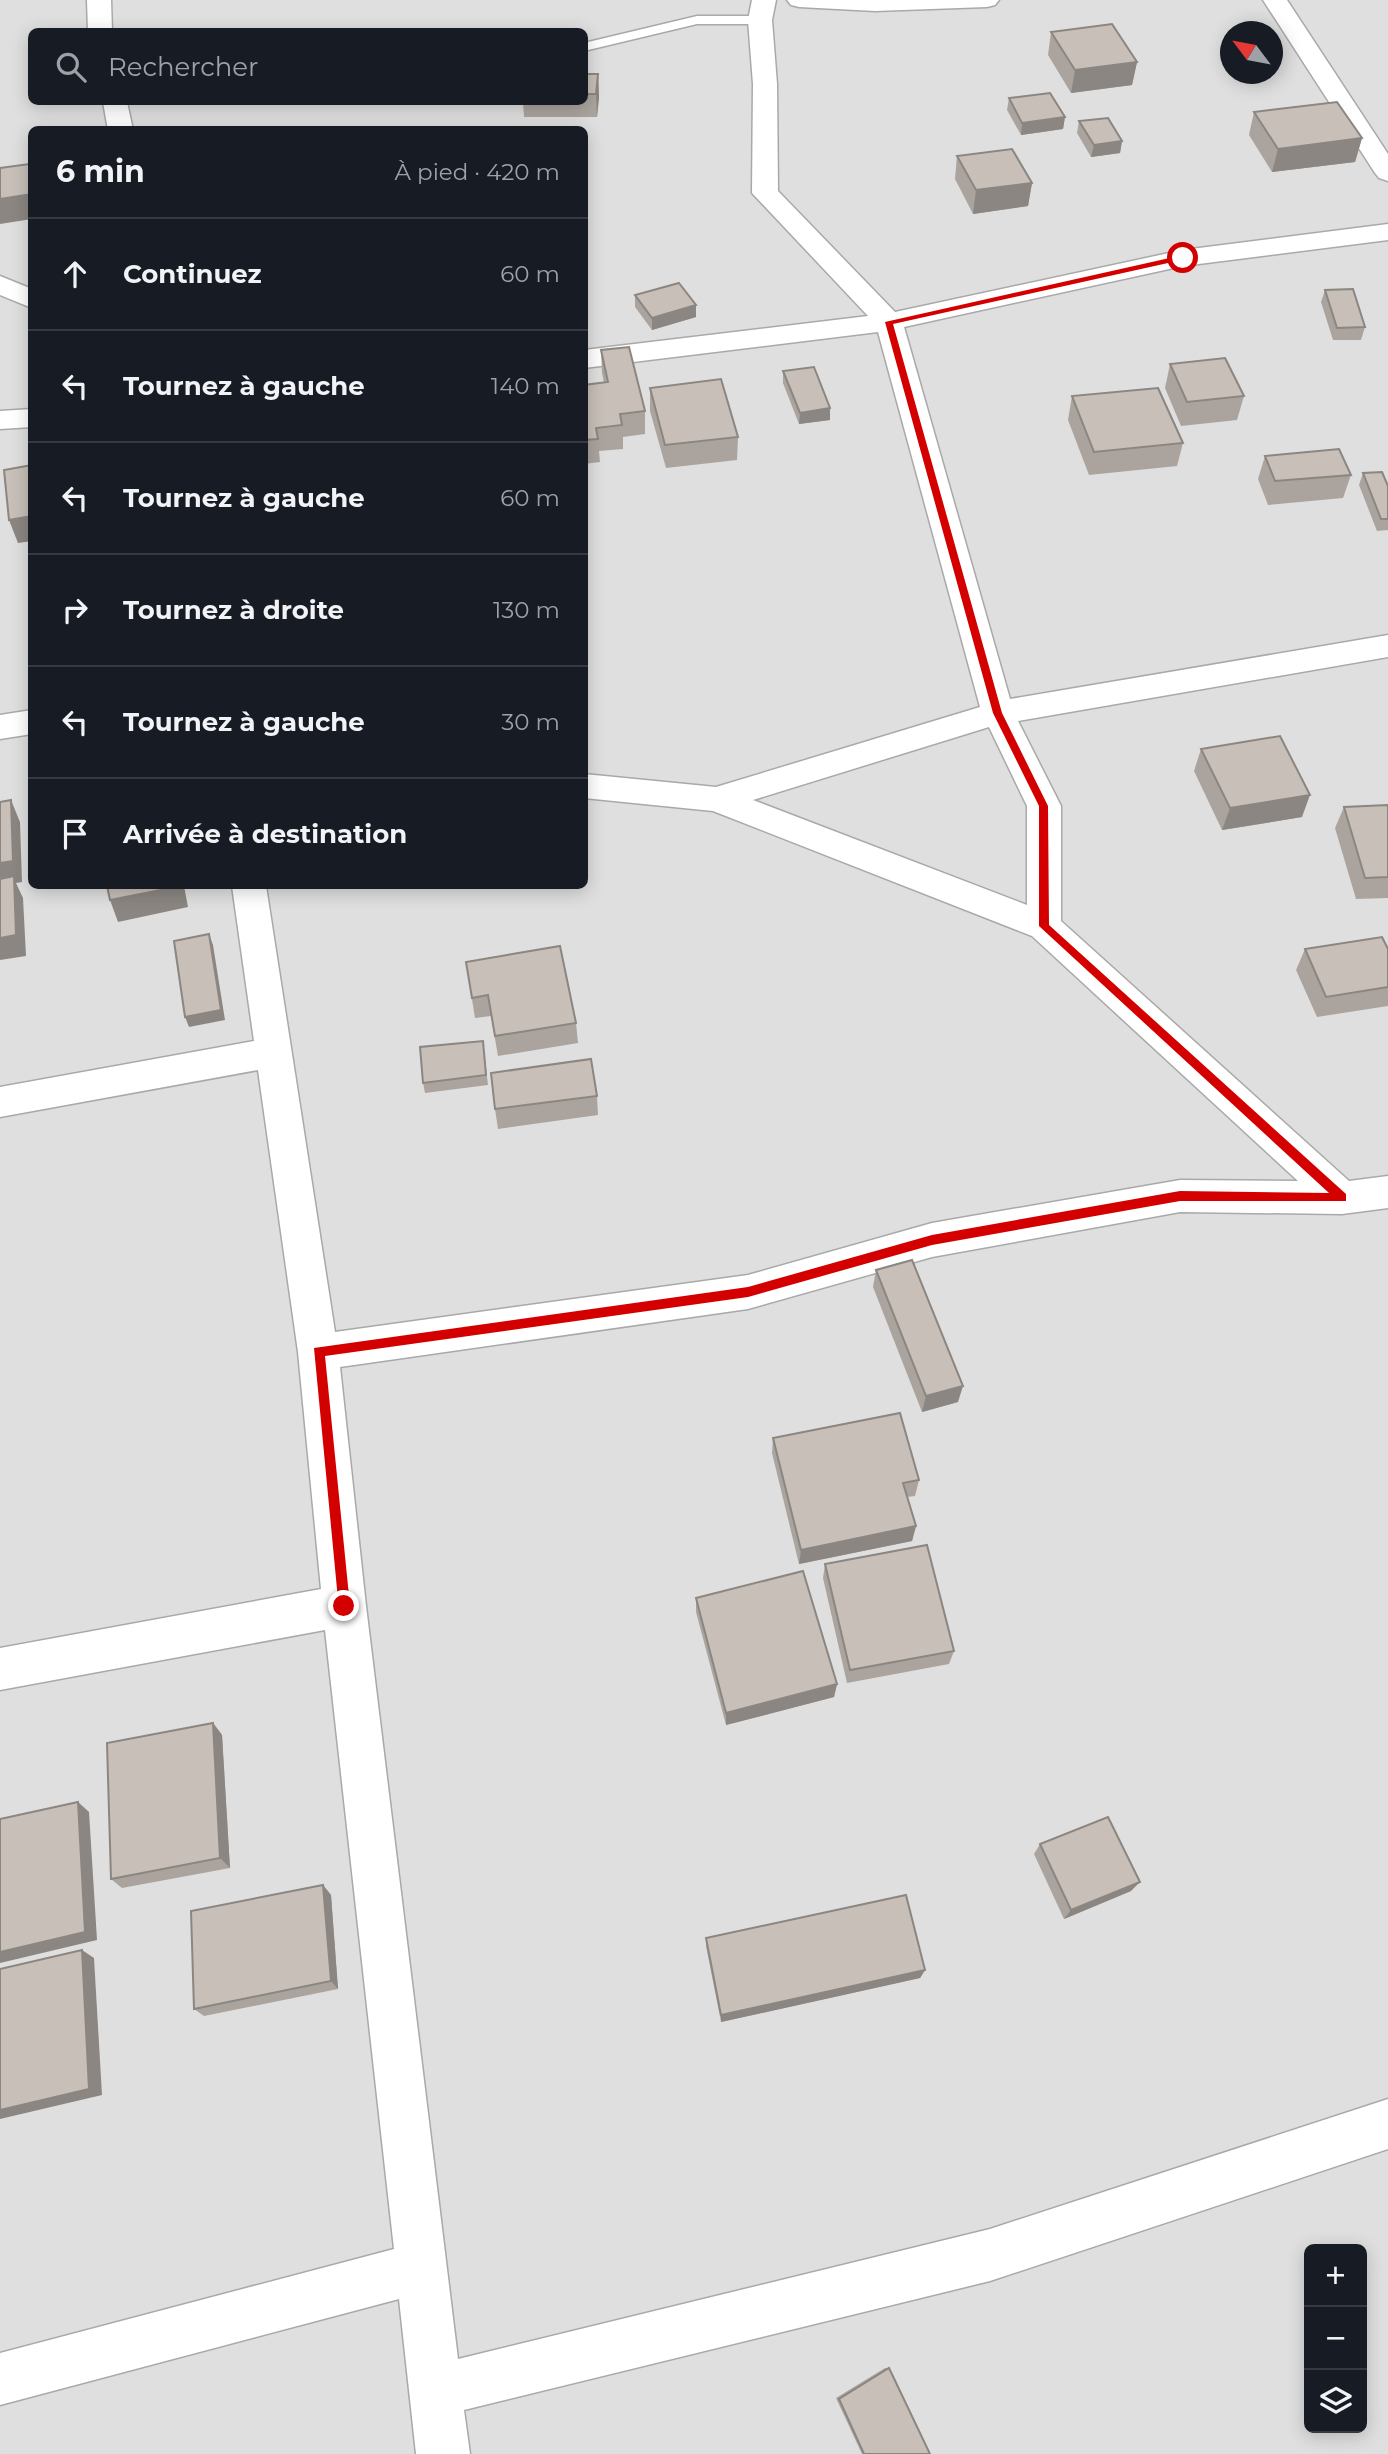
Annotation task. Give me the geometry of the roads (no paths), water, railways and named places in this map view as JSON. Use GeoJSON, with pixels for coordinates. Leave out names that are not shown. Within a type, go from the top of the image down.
{"type":"FeatureCollection","features":[{"type":"Feature","properties":{"kind":"street"},"geometry":{"type":"LineString","coordinates":[[99,0],[104,28]]}},
{"type":"Feature","properties":{"kind":"street"},"geometry":{"type":"LineString","coordinates":[[799,0],[875,4],[987,0]]}},
{"type":"Feature","properties":{"kind":"street"},"geometry":{"type":"LineString","coordinates":[[1275,0],[1388,173]]}},
{"type":"Feature","properties":{"kind":"street"},"geometry":{"type":"LineString","coordinates":[[762,10],[765,193],[889,322],[998,713],[1044,806],[1044,926]]}},
{"type":"Feature","properties":{"kind":"street"},"geometry":{"type":"LineString","coordinates":[[116,105],[120,126]]}},
{"type":"Feature","properties":{"kind":"street"},"geometry":{"type":"LineString","coordinates":[[588,359],[889,322],[1183,258],[1388,232]]}},
{"type":"Feature","properties":{"kind":"street"},"geometry":{"type":"LineString","coordinates":[[0,284],[28,298]]}},
{"type":"Feature","properties":{"kind":"street"},"geometry":{"type":"LineString","coordinates":[[0,420],[28,418]]}},
{"type":"Feature","properties":{"kind":"street"},"geometry":{"type":"LineString","coordinates":[[716,799],[998,713],[1388,646]]}},
{"type":"Feature","properties":{"kind":"street"},"geometry":{"type":"LineString","coordinates":[[0,727],[28,723]]}},
{"type":"Feature","properties":{"kind":"street"},"geometry":{"type":"LineString","coordinates":[[588,786],[716,799],[1044,926],[1342,1198]]}},
{"type":"Feature","properties":{"kind":"street"},"geometry":{"type":"LineString","coordinates":[[248,889],[318,1352],[344,1606],[443,2454]]}},
{"type":"Feature","properties":{"kind":"street"},"geometry":{"type":"LineString","coordinates":[[0,1102],[274,1052]]}},
{"type":"Feature","properties":{"kind":"street"},"geometry":{"type":"LineString","coordinates":[[318,1352],[748,1292],[932,1240],[1180,1196],[1342,1198],[1388,1192]]}},
{"type":"Feature","properties":{"kind":"street"},"geometry":{"type":"LineString","coordinates":[[0,1669],[344,1606]]}},
{"type":"Feature","properties":{"kind":"street"},"geometry":{"type":"LineString","coordinates":[[435,2391],[990,2255],[1388,2124]]}},
{"type":"Feature","properties":{"kind":"street"},"geometry":{"type":"LineString","coordinates":[[0,2379],[422,2267]]}},
{"type":"Feature","properties":{"kind":"lane"},"geometry":{"type":"LineString","coordinates":[[588,46],[697,20],[762,10]]}}]}
